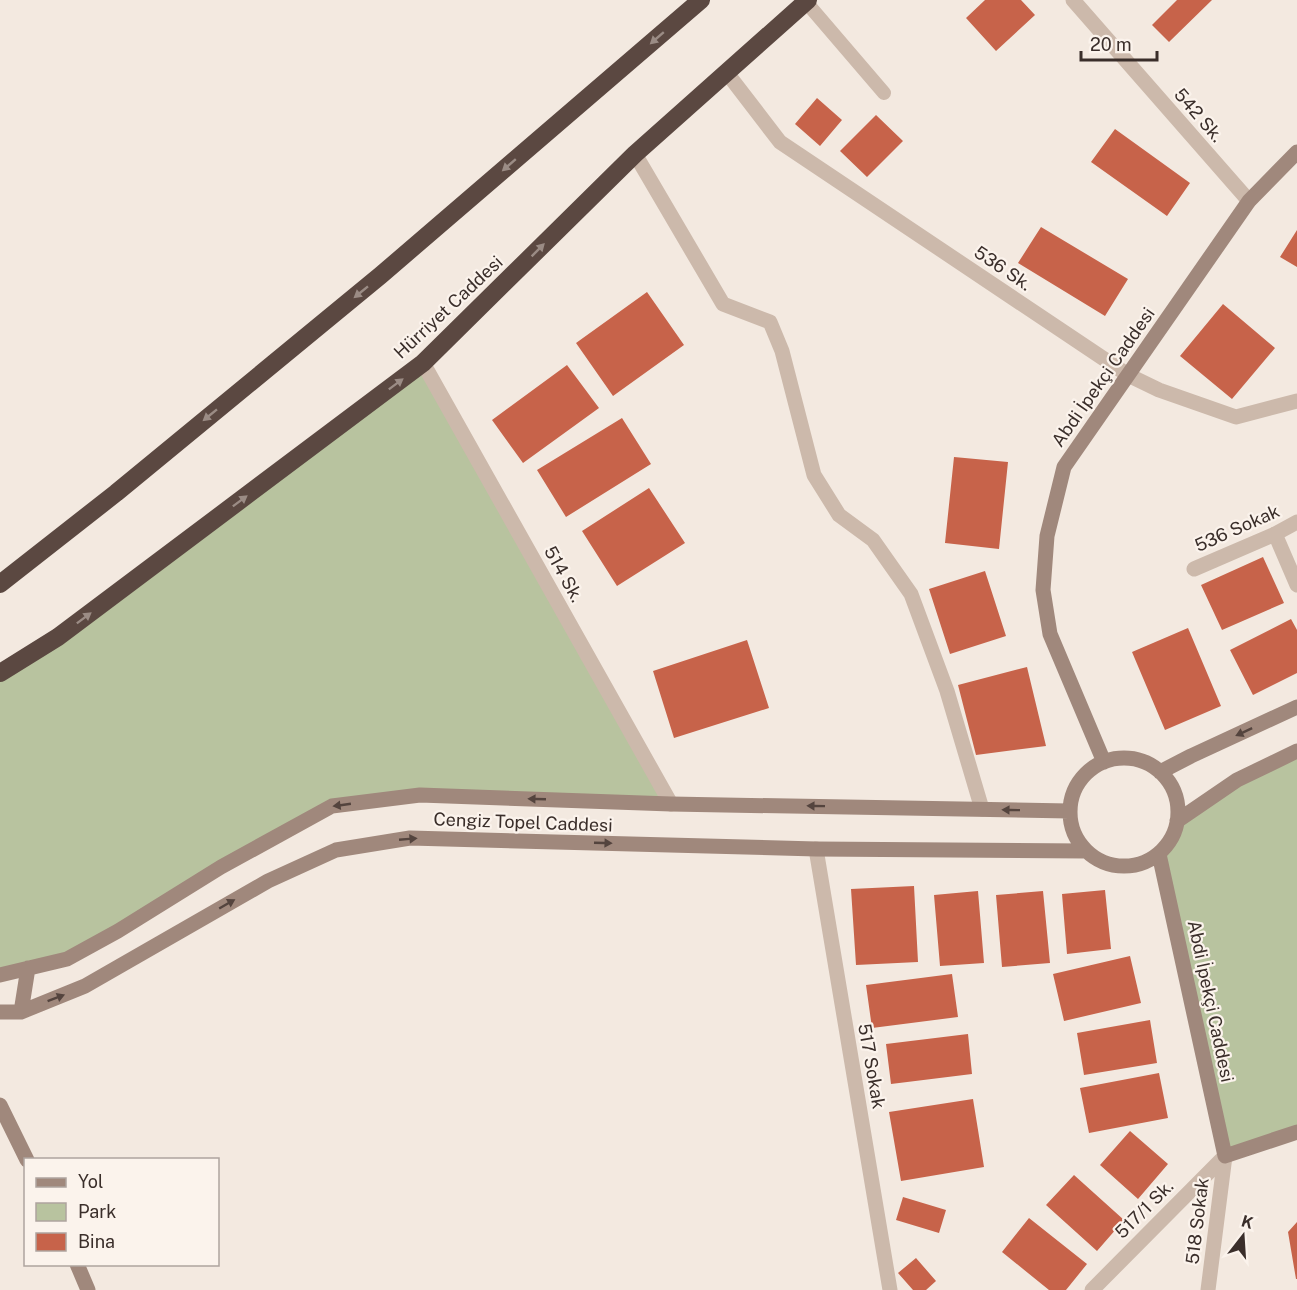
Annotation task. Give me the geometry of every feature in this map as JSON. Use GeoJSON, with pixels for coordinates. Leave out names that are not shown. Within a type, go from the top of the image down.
{"type":"FeatureCollection","features":[{"type":"Feature","properties":{"kind":"highway"},"geometry":{"type":"LineString","coordinates":[[0,584],[116,493],[381,275],[701,0]]}},
{"type":"Feature","properties":{"kind":"highway","name":"Hürriyet Caddesi"},"geometry":{"type":"LineString","coordinates":[[0,673],[58,637],[423,363],[635,154],[807,1]]}},
{"type":"Feature","properties":{"kind":"street","name":"542 Sk."},"geometry":{"type":"LineString","coordinates":[[1073,0],[1249,201]]}},
{"type":"Feature","properties":{"kind":"street","name":"536 Sk."},"geometry":{"type":"LineString","coordinates":[[727,73],[780,142],[1128,375],[1159,390],[1236,417],[1297,401]]}},
{"type":"Feature","properties":{"kind":"street","name":"Abdi İpekçi Caddesi"},"geometry":{"type":"LineString","coordinates":[[1104,762],[1050,634],[1043,590],[1047,536],[1064,468],[1249,201],[1297,152]]}},
{"type":"Feature","properties":{"kind":"street"},"geometry":{"type":"LineString","coordinates":[[635,154],[723,304],[770,322],[782,351],[814,475],[839,515],[873,540],[911,594],[947,691],[982,809]]}},
{"type":"Feature","properties":{"kind":"street","name":"514 Sk."},"geometry":{"type":"LineString","coordinates":[[423,363],[671,804]]}},
{"type":"Feature","properties":{"kind":"street","name":"536 Sokak"},"geometry":{"type":"LineString","coordinates":[[1194,569],[1297,522]]}},
{"type":"Feature","properties":{"kind":"street"},"geometry":{"type":"LineString","coordinates":[[1275,534],[1297,585]]}},
{"type":"Feature","properties":{"kind":"street"},"geometry":{"type":"LineString","coordinates":[[0,681],[58,637]]}},
{"type":"Feature","properties":{"kind":"street"},"geometry":{"type":"LineString","coordinates":[[1160,772],[1297,707]]}},
{"type":"Feature","properties":{"kind":"street"},"geometry":{"type":"LineString","coordinates":[[1177,821],[1237,780],[1297,751]]}},
{"type":"Feature","properties":{"kind":"street"},"geometry":{"type":"LineString","coordinates":[[1085,851],[1076,839],[1071,825],[1069,811],[1072,795],[1079,781],[1090,769],[1119,758],[1134,759],[1148,764],[1160,772],[1171,786],[1177,803],[1177,821],[1174,833],[1159,854]]}},
{"type":"Feature","properties":{"kind":"street","name":"Cengiz Topel Caddesi"},"geometry":{"type":"LineString","coordinates":[[0,975],[67,959],[118,931],[221,867],[332,806],[420,795],[671,804],[1069,811]]}},
{"type":"Feature","properties":{"kind":"street","name":"Cengiz Topel Caddesi"},"geometry":{"type":"LineString","coordinates":[[0,1012],[21,1012],[85,986],[268,881],[336,850],[410,838],[816,849],[1085,851],[1113,866],[1130,866],[1145,862],[1159,854]]}},
{"type":"Feature","properties":{"kind":"street","name":"517 Sokak"},"geometry":{"type":"LineString","coordinates":[[816,849],[890,1290]]}},
{"type":"Feature","properties":{"kind":"street","name":"Abdi İpekçi Caddesi"},"geometry":{"type":"LineString","coordinates":[[1159,854],[1225,1156]]}},
{"type":"Feature","properties":{"kind":"street"},"geometry":{"type":"LineString","coordinates":[[21,1012],[28,968]]}},
{"type":"Feature","properties":{"kind":"street"},"geometry":{"type":"LineString","coordinates":[[0,1105],[26,1158]]}},
{"type":"Feature","properties":{"kind":"street"},"geometry":{"type":"LineString","coordinates":[[1225,1156],[1297,1132]]}},
{"type":"Feature","properties":{"kind":"street","name":"517/1 Sk."},"geometry":{"type":"LineString","coordinates":[[1092,1290],[1225,1156]]}},
{"type":"Feature","properties":{"kind":"street","name":"518 Sokak"},"geometry":{"type":"LineString","coordinates":[[1208,1290],[1225,1156]]}},
{"type":"Feature","properties":{"kind":"street"},"geometry":{"type":"LineString","coordinates":[[77,1266],[88,1290]]}},
{"type":"Feature","properties":{"kind":"lane"},"geometry":{"type":"LineString","coordinates":[[807,1],[884,93]]}},
{"type":"Feature","properties":{"kind":"green space"},"geometry":{"type":"Polygon","coordinates":[[[423,363],[671,804],[420,795],[332,806],[67,959],[0,975],[0,681],[423,363]]]}},
{"type":"Feature","properties":{"kind":"green space"},"geometry":{"type":"Polygon","coordinates":[[[1297,751],[1297,1132],[1225,1156],[1159,854],[1170,838],[1177,821],[1297,751]]]}},
{"type":"Feature","properties":{"kind":"building"},"geometry":{"type":"Polygon","coordinates":[[[985,0],[1021,0],[1035,15],[996,51],[966,18],[985,0]]]}},
{"type":"Feature","properties":{"kind":"building"},"geometry":{"type":"Polygon","coordinates":[[[1177,0],[1212,0],[1169,42],[1152,25],[1177,0]]]}},
{"type":"Feature","properties":{"kind":"building"},"geometry":{"type":"Polygon","coordinates":[[[817,98],[842,120],[820,146],[795,124],[817,98]]]}},
{"type":"Feature","properties":{"kind":"building"},"geometry":{"type":"Polygon","coordinates":[[[876,115],[903,141],[867,177],[840,151],[876,115]]]}},
{"type":"Feature","properties":{"kind":"building"},"geometry":{"type":"Polygon","coordinates":[[[1115,129],[1190,183],[1167,216],[1091,162],[1115,129]]]}},
{"type":"Feature","properties":{"kind":"building"},"geometry":{"type":"Polygon","coordinates":[[[1041,227],[1128,279],[1105,316],[1018,263],[1041,227]]]}},
{"type":"Feature","properties":{"kind":"building"},"geometry":{"type":"Polygon","coordinates":[[[1297,230],[1297,267],[1280,257],[1297,230]]]}},
{"type":"Feature","properties":{"kind":"building"},"geometry":{"type":"Polygon","coordinates":[[[647,292],[684,345],[613,396],[576,343],[647,292]]]}},
{"type":"Feature","properties":{"kind":"building"},"geometry":{"type":"Polygon","coordinates":[[[1223,304],[1275,348],[1232,399],[1180,356],[1223,304]]]}},
{"type":"Feature","properties":{"kind":"building"},"geometry":{"type":"Polygon","coordinates":[[[567,365],[599,408],[523,463],[492,420],[567,365]]]}},
{"type":"Feature","properties":{"kind":"building"},"geometry":{"type":"Polygon","coordinates":[[[622,418],[651,464],[566,517],[537,470],[622,418]]]}},
{"type":"Feature","properties":{"kind":"building"},"geometry":{"type":"Polygon","coordinates":[[[954,457],[1008,462],[999,549],[945,543],[954,457]]]}},
{"type":"Feature","properties":{"kind":"building"},"geometry":{"type":"Polygon","coordinates":[[[649,488],[685,543],[617,586],[582,531],[649,488]]]}},
{"type":"Feature","properties":{"kind":"building"},"geometry":{"type":"Polygon","coordinates":[[[1263,557],[1284,603],[1222,630],[1201,585],[1263,557]]]}},
{"type":"Feature","properties":{"kind":"building"},"geometry":{"type":"Polygon","coordinates":[[[985,571],[1006,636],[950,654],[929,589],[985,571]]]}},
{"type":"Feature","properties":{"kind":"building"},"geometry":{"type":"Polygon","coordinates":[[[1291,619],[1297,630],[1297,673],[1253,695],[1230,650],[1291,619]]]}},
{"type":"Feature","properties":{"kind":"building"},"geometry":{"type":"Polygon","coordinates":[[[1188,628],[1221,706],[1165,730],[1132,652],[1188,628]]]}},
{"type":"Feature","properties":{"kind":"building"},"geometry":{"type":"Polygon","coordinates":[[[747,640],[769,708],[674,738],[653,671],[747,640]]]}},
{"type":"Feature","properties":{"kind":"building"},"geometry":{"type":"Polygon","coordinates":[[[1027,667],[1046,746],[976,755],[958,685],[1027,667]]]}},
{"type":"Feature","properties":{"kind":"building"},"geometry":{"type":"Polygon","coordinates":[[[914,886],[918,962],[856,965],[851,889],[914,886]]]}},
{"type":"Feature","properties":{"kind":"building"},"geometry":{"type":"Polygon","coordinates":[[[1105,890],[1111,949],[1067,954],[1062,894],[1105,890]]]}},
{"type":"Feature","properties":{"kind":"building"},"geometry":{"type":"Polygon","coordinates":[[[978,891],[984,963],[940,966],[934,895],[978,891]]]}},
{"type":"Feature","properties":{"kind":"building"},"geometry":{"type":"Polygon","coordinates":[[[1043,891],[1050,963],[1002,967],[996,895],[1043,891]]]}},
{"type":"Feature","properties":{"kind":"building"},"geometry":{"type":"Polygon","coordinates":[[[1130,956],[1141,1003],[1064,1021],[1053,974],[1130,956]]]}},
{"type":"Feature","properties":{"kind":"building"},"geometry":{"type":"Polygon","coordinates":[[[952,974],[958,1017],[872,1028],[866,985],[952,974]]]}},
{"type":"Feature","properties":{"kind":"building"},"geometry":{"type":"Polygon","coordinates":[[[1150,1020],[1157,1063],[1084,1075],[1077,1033],[1150,1020]]]}},
{"type":"Feature","properties":{"kind":"building"},"geometry":{"type":"Polygon","coordinates":[[[968,1034],[972,1074],[891,1084],[886,1044],[968,1034]]]}},
{"type":"Feature","properties":{"kind":"building"},"geometry":{"type":"Polygon","coordinates":[[[1159,1073],[1168,1118],[1089,1133],[1080,1088],[1159,1073]]]}},
{"type":"Feature","properties":{"kind":"building"},"geometry":{"type":"Polygon","coordinates":[[[973,1099],[984,1167],[901,1181],[889,1112],[973,1099]]]}},
{"type":"Feature","properties":{"kind":"building"},"geometry":{"type":"Polygon","coordinates":[[[1130,1131],[1168,1164],[1138,1199],[1100,1165],[1130,1131]]]}},
{"type":"Feature","properties":{"kind":"building"},"geometry":{"type":"Polygon","coordinates":[[[1074,1175],[1124,1220],[1097,1251],[1046,1205],[1074,1175]]]}},
{"type":"Feature","properties":{"kind":"building"},"geometry":{"type":"Polygon","coordinates":[[[903,1197],[946,1210],[939,1233],[896,1220],[903,1197]]]}},
{"type":"Feature","properties":{"kind":"building"},"geometry":{"type":"Polygon","coordinates":[[[1029,1218],[1087,1264],[1066,1290],[1049,1290],[1002,1252],[1029,1218]]]}},
{"type":"Feature","properties":{"kind":"building"},"geometry":{"type":"Polygon","coordinates":[[[1297,1222],[1297,1279],[1296,1279],[1288,1232],[1297,1222]]]}},
{"type":"Feature","properties":{"kind":"building"},"geometry":{"type":"Polygon","coordinates":[[[916,1258],[936,1281],[926,1290],[913,1290],[898,1273],[916,1258]]]}}]}
